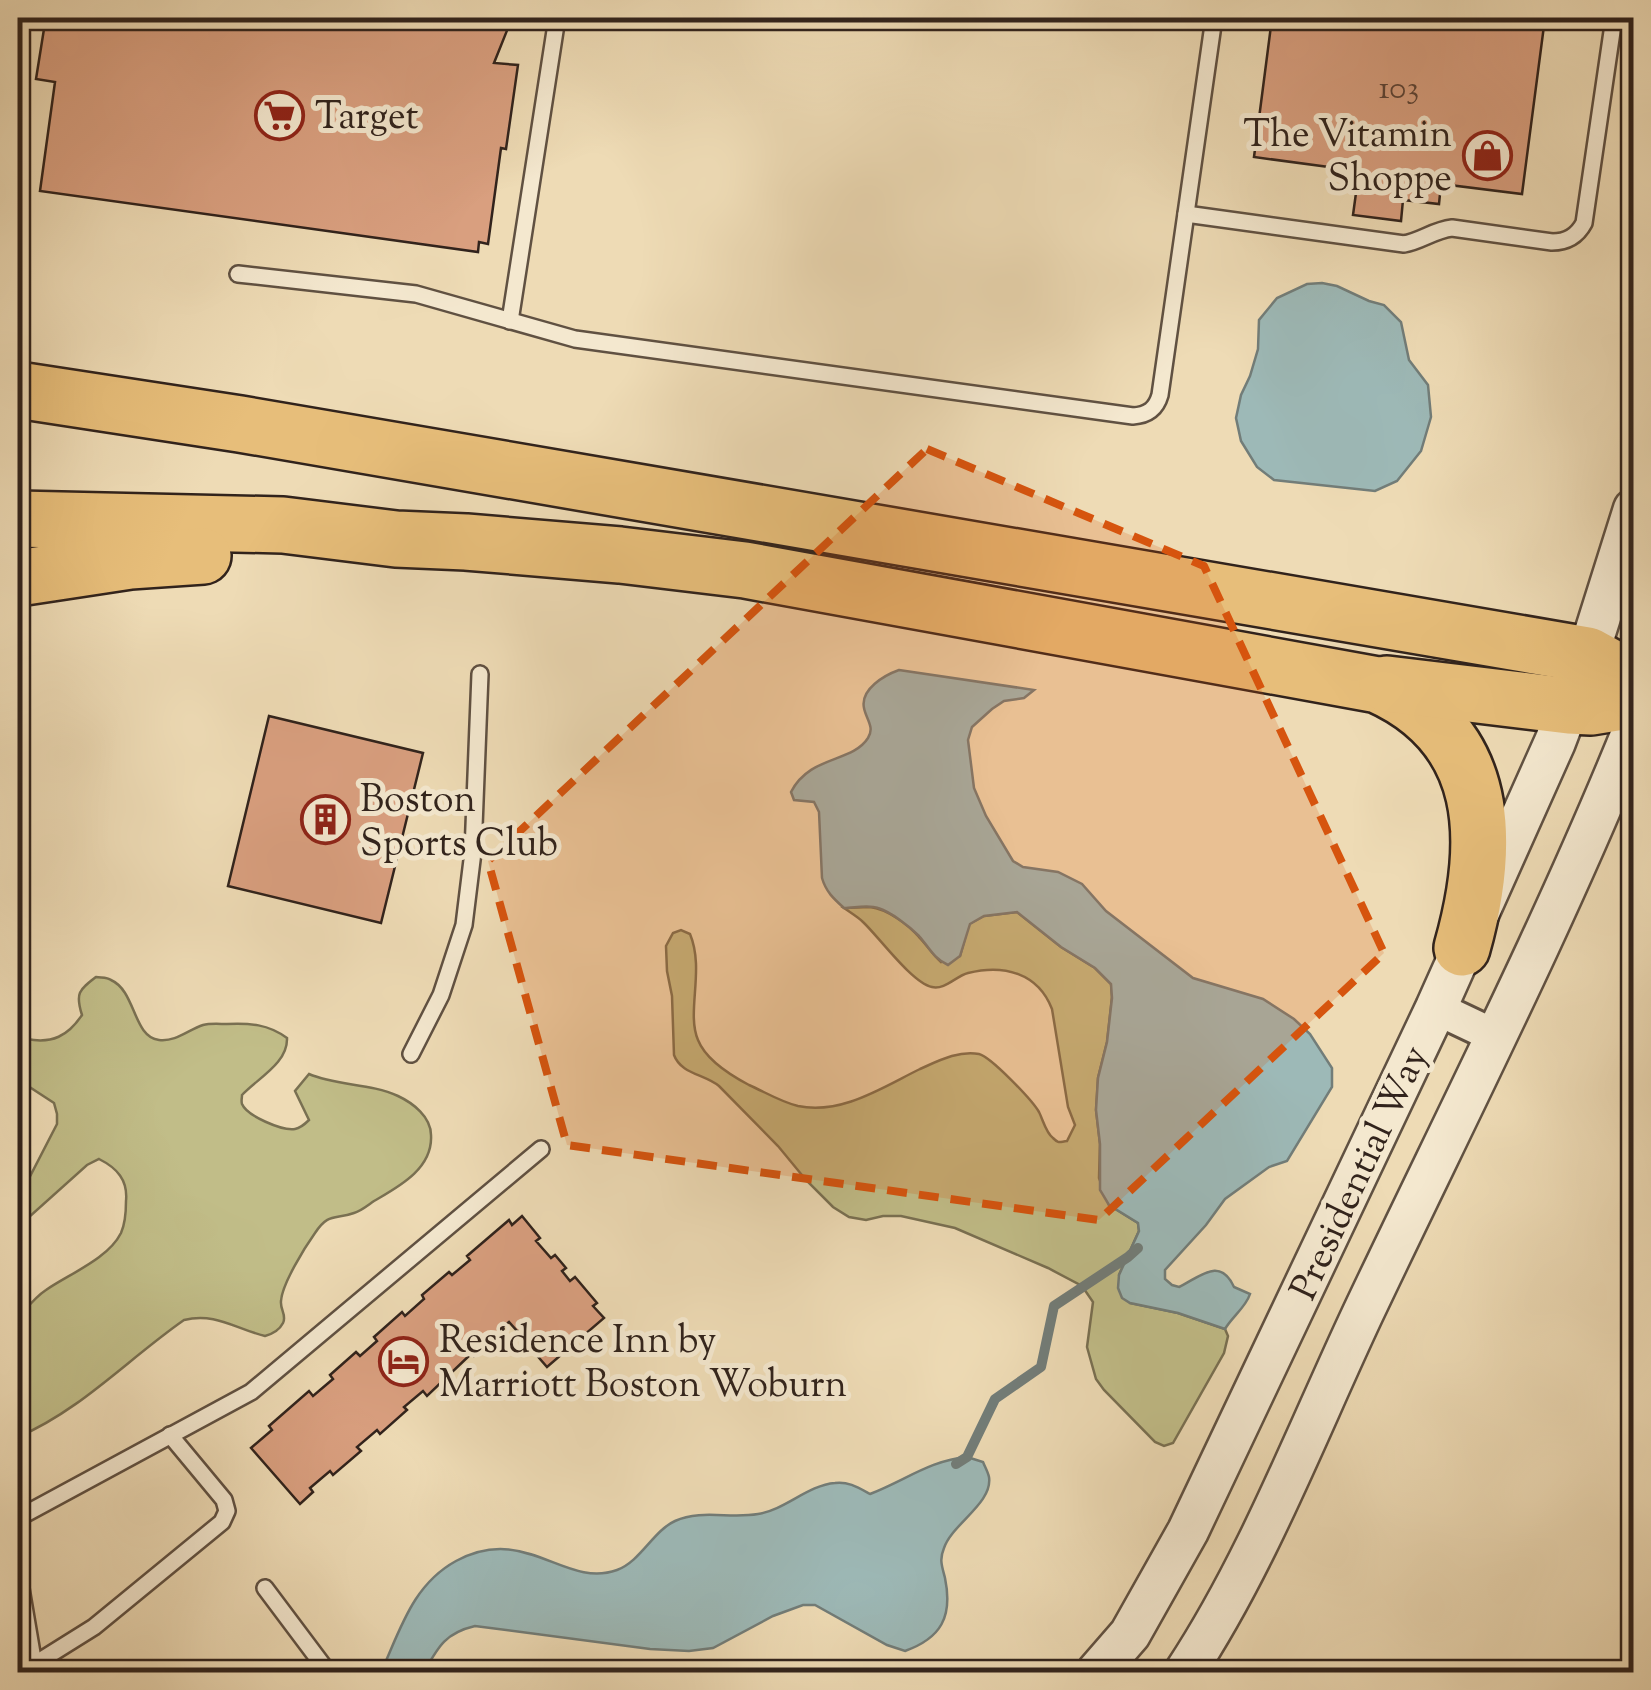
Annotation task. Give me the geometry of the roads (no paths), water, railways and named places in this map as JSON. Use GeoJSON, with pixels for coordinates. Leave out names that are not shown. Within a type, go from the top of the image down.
{"type":"FeatureCollection","features":[{"type":"Feature","properties":{"kind":"highway"},"geometry":{"type":"LineString","coordinates":[[18,357],[82,380],[240,424]]}},
{"type":"Feature","properties":{"kind":"highway"},"geometry":{"type":"LineString","coordinates":[[18,390],[240,424],[1588,655],[1634,685]]}},
{"type":"Feature","properties":{"kind":"highway"},"geometry":{"type":"LineString","coordinates":[[18,519],[283,525],[396,539],[466,542],[746,570],[1378,685],[1424,712],[1448,737],[1466,765],[1476,796],[1480,836],[1474,899],[1462,948]]}},
{"type":"Feature","properties":{"kind":"highway"},"geometry":{"type":"LineString","coordinates":[[18,578],[130,561],[396,539]]}},
{"type":"Feature","properties":{"kind":"highway"},"geometry":{"type":"LineString","coordinates":[[1359,681],[1569,706],[1634,700]]}},
{"type":"Feature","properties":{"kind":"street","name":"Presidential Way"},"geometry":{"type":"LineString","coordinates":[[1098,1672],[1130,1634],[1188,1532],[1436,1008],[1569,706],[1634,509]]}},
{"type":"Feature","properties":{"kind":"street","name":"Presidential Way"},"geometry":{"type":"LineString","coordinates":[[1188,1672],[1246,1566],[1548,928],[1634,728]]}},
{"type":"Feature","properties":{"kind":"street"},"geometry":{"type":"LineString","coordinates":[[1436,1008],[1495,1036]]}},
{"type":"Feature","properties":{"kind":"lane"},"geometry":{"type":"LineString","coordinates":[[510,321],[557,18]]}},
{"type":"Feature","properties":{"kind":"lane"},"geometry":{"type":"LineString","coordinates":[[238,274],[416,294],[575,338],[1143,415],[1154,408],[1160,395],[1214,18]]}},
{"type":"Feature","properties":{"kind":"lane"},"geometry":{"type":"LineString","coordinates":[[1186,214],[1404,244],[1452,228],[1552,242],[1569,240],[1584,223],[1614,18]]}},
{"type":"Feature","properties":{"kind":"lane"},"geometry":{"type":"LineString","coordinates":[[411,1054],[441,995],[464,925],[473,852],[480,674]]}},
{"type":"Feature","properties":{"kind":"lane"},"geometry":{"type":"LineString","coordinates":[[18,1518],[251,1392],[541,1149]]}},
{"type":"Feature","properties":{"kind":"lane"},"geometry":{"type":"LineString","coordinates":[[18,1571],[28,1669],[102,1621],[222,1522],[224,1500],[170,1436]]}},
{"type":"Feature","properties":{"kind":"lane"},"geometry":{"type":"LineString","coordinates":[[266,1588],[328,1672]]}},
{"type":"Feature","properties":{"kind":"water"},"geometry":{"type":"Polygon","coordinates":[[[1322,283],[1384,305],[1401,322],[1409,360],[1428,385],[1431,417],[1421,451],[1397,481],[1375,491],[1274,480],[1257,467],[1241,441],[1236,418],[1258,349],[1259,320],[1277,298],[1307,284],[1322,283]]]}},
{"type":"Feature","properties":{"kind":"water"},"geometry":{"type":"Polygon","coordinates":[[[899,670],[1034,690],[1024,698],[1004,701],[992,709],[972,727],[968,740],[974,788],[1013,861],[1023,867],[1058,872],[1082,884],[1106,911],[1193,978],[1263,999],[1294,1019],[1310,1034],[1332,1068],[1332,1087],[1287,1161],[1269,1167],[1225,1199],[1165,1270],[1165,1279],[1179,1287],[1216,1271],[1234,1287],[1250,1294],[1225,1329],[1178,1313],[1130,1303],[1122,1298],[1118,1288],[1119,1275],[1139,1231],[1138,1223],[1109,1205],[1100,1190],[1096,1110],[1111,984],[1017,912],[984,916],[970,924],[960,956],[948,965],[894,916],[874,907],[844,908],[826,887],[822,878],[819,812],[814,802],[794,800],[791,792],[809,771],[861,746],[871,730],[864,708],[866,695],[881,679],[899,670]]]}},
{"type":"Feature","properties":{"kind":"water"},"geometry":{"type":"Polygon","coordinates":[[[967,1457],[983,1462],[989,1487],[942,1552],[947,1604],[941,1624],[928,1640],[905,1651],[815,1605],[803,1605],[773,1616],[713,1648],[689,1651],[475,1626],[443,1642],[424,1672],[381,1672],[409,1610],[428,1583],[456,1561],[481,1551],[524,1552],[598,1574],[625,1566],[667,1526],[685,1517],[758,1514],[835,1483],[849,1484],[870,1494],[929,1467],[967,1457]]]}},
{"type":"Feature","properties":{"kind":"waterway"},"geometry":{"type":"LineString","coordinates":[[956,1464],[967,1457],[995,1399],[1041,1367],[1054,1306],[1138,1248]]}},
{"type":"Feature","properties":{"kind":"place","name":"Target"},"geometry":{"type":"Point","coordinates":[280,115]}},
{"type":"Feature","properties":{"kind":"place","name":"The Vitamin Shoppe"},"geometry":{"type":"Point","coordinates":[1487,155]}},
{"type":"Feature","properties":{"kind":"place","name":"Boston Sports Club"},"geometry":{"type":"Point","coordinates":[325,820]}},
{"type":"Feature","properties":{"kind":"place","name":"Residence Inn by Marriott Boston Woburn"},"geometry":{"type":"Point","coordinates":[404,1361]}}]}
